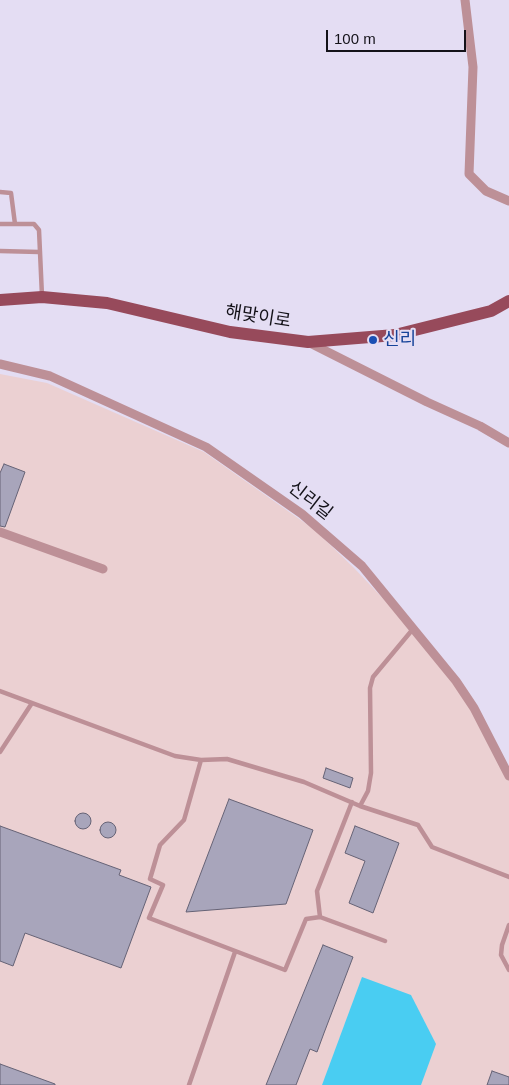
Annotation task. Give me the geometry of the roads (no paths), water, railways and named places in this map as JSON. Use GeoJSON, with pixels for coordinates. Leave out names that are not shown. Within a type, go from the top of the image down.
{"type":"FeatureCollection","features":[{"type":"Feature","properties":{"kind":"main road","name":"해맞이로"},"geometry":{"type":"LineString","coordinates":[[0,300],[42,297],[107,303],[230,332],[308,342],[395,335],[491,311],[509,301]]}},
{"type":"Feature","properties":{"kind":"street"},"geometry":{"type":"LineString","coordinates":[[465,0],[473,67],[469,174],[486,191],[509,201]]}},
{"type":"Feature","properties":{"kind":"street"},"geometry":{"type":"LineString","coordinates":[[308,342],[427,402],[480,426],[509,443]]}},
{"type":"Feature","properties":{"kind":"street","name":"신리길"},"geometry":{"type":"LineString","coordinates":[[0,364],[50,376],[206,447],[310,520],[362,566],[414,628],[474,708],[509,776]]}},
{"type":"Feature","properties":{"kind":"street"},"geometry":{"type":"LineString","coordinates":[[0,532],[103,569]]}},
{"type":"Feature","properties":{"kind":"lane"},"geometry":{"type":"LineString","coordinates":[[0,192],[11,193],[15,224]]}},
{"type":"Feature","properties":{"kind":"lane"},"geometry":{"type":"LineString","coordinates":[[0,224],[34,224],[37,226],[42,297]]}},
{"type":"Feature","properties":{"kind":"lane"},"geometry":{"type":"LineString","coordinates":[[0,251],[39,252]]}},
{"type":"Feature","properties":{"kind":"lane"},"geometry":{"type":"LineString","coordinates":[[360,806],[368,791],[371,773],[370,688],[373,677],[414,628]]}},
{"type":"Feature","properties":{"kind":"lane"},"geometry":{"type":"LineString","coordinates":[[0,691],[175,756],[201,760],[227,759],[304,782],[360,806],[418,825],[432,847],[509,877]]}},
{"type":"Feature","properties":{"kind":"lane"},"geometry":{"type":"LineString","coordinates":[[0,752],[32,703]]}},
{"type":"Feature","properties":{"kind":"lane"},"geometry":{"type":"LineString","coordinates":[[201,760],[184,820],[160,845],[150,878],[162,885],[149,918],[285,970],[306,919],[320,917],[385,941]]}},
{"type":"Feature","properties":{"kind":"lane"},"geometry":{"type":"LineString","coordinates":[[320,917],[317,891],[352,802]]}},
{"type":"Feature","properties":{"kind":"lane"},"geometry":{"type":"LineString","coordinates":[[509,925],[502,945],[501,955],[509,970]]}},
{"type":"Feature","properties":{"kind":"lane"},"geometry":{"type":"LineString","coordinates":[[189,1085],[235,952]]}},
{"type":"Feature","properties":{"kind":"water"},"geometry":{"type":"Polygon","coordinates":[[[362,977],[411,995],[436,1044],[421,1085],[322,1085],[362,977]]]}},
{"type":"Feature","properties":{"kind":"place","name":"신리"},"geometry":{"type":"Point","coordinates":[373,340]}}]}
